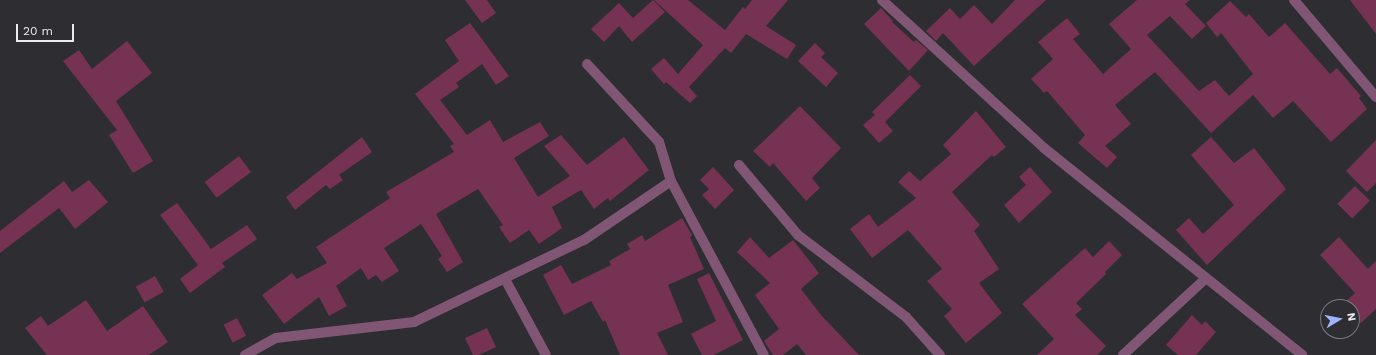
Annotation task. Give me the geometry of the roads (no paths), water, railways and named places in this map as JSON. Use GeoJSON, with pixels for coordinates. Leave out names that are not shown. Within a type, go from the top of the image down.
{"type":"FeatureCollection","features":[{"type":"Feature","properties":{"kind":"street"},"geometry":{"type":"LineString","coordinates":[[882,0],[1044,148],[1205,279],[1257,317],[1302,355]]}},
{"type":"Feature","properties":{"kind":"street"},"geometry":{"type":"LineString","coordinates":[[1294,0],[1376,97]]}},
{"type":"Feature","properties":{"kind":"street"},"geometry":{"type":"LineString","coordinates":[[587,64],[659,142],[671,181],[764,355]]}},
{"type":"Feature","properties":{"kind":"street"},"geometry":{"type":"LineString","coordinates":[[739,165],[798,235],[906,317],[940,355]]}},
{"type":"Feature","properties":{"kind":"street"},"geometry":{"type":"LineString","coordinates":[[245,355],[276,338],[414,322],[584,240],[671,181]]}},
{"type":"Feature","properties":{"kind":"street"},"geometry":{"type":"LineString","coordinates":[[505,279],[546,355]]}},
{"type":"Feature","properties":{"kind":"street"},"geometry":{"type":"LineString","coordinates":[[1123,355],[1205,279]]}}]}
